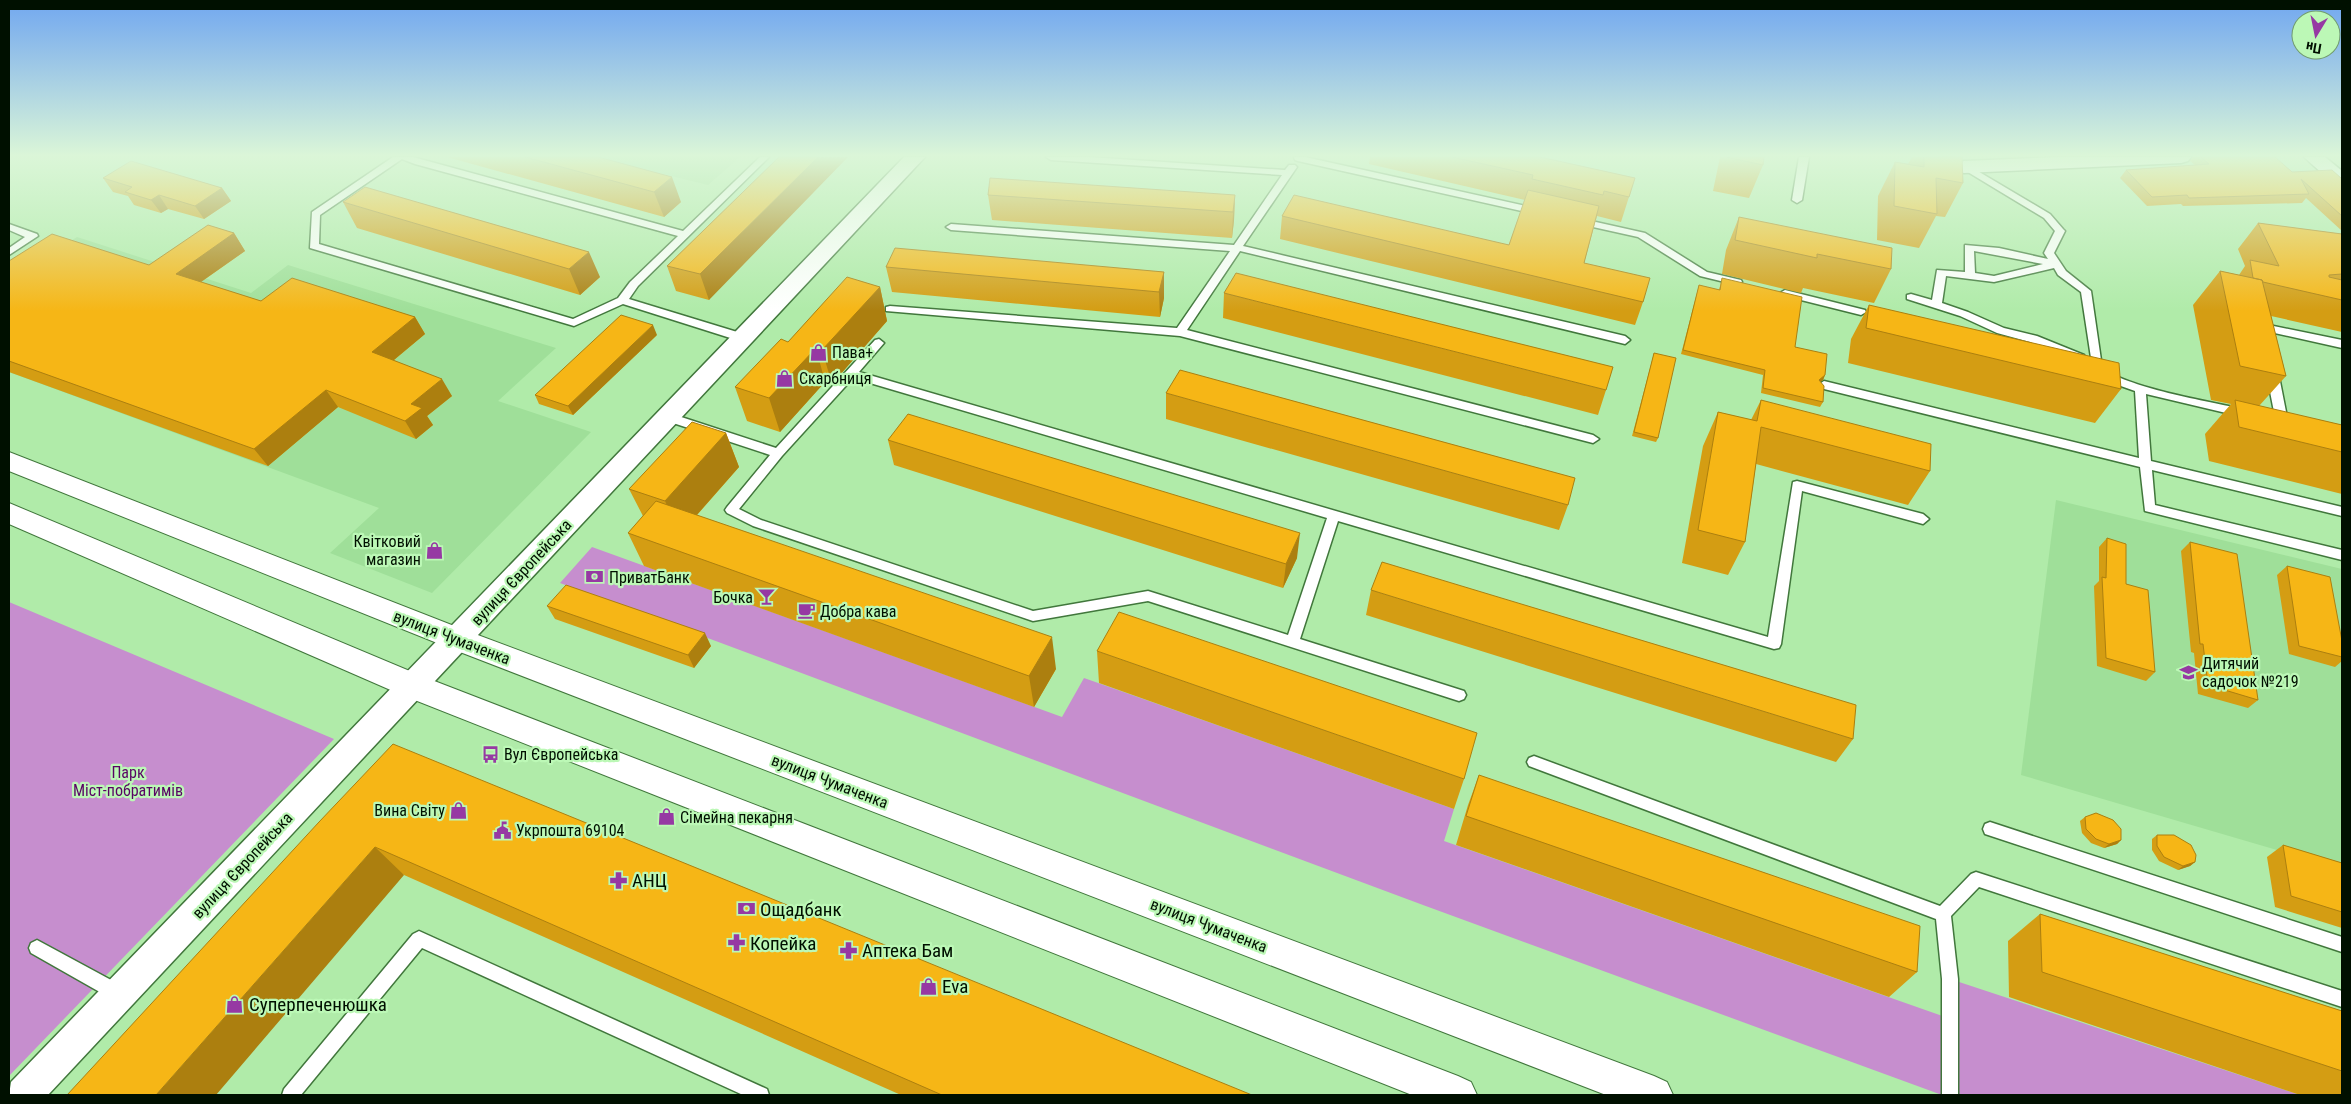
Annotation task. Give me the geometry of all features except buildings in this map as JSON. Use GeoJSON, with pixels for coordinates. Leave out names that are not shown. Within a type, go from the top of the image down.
{"type":"FeatureCollection","features":[{"type":"Feature","properties":{"kind":"street","name":"вулиця Європейська"},"geometry":{"type":"LineString","coordinates":[[24,1095],[866,209]]}},
{"type":"Feature","properties":{"kind":"street","name":"вулиця Чумаченка"},"geometry":{"type":"LineString","coordinates":[[9,462],[457,639],[1654,1095]]}},
{"type":"Feature","properties":{"kind":"street"},"geometry":{"type":"LineString","coordinates":[[9,513],[412,686],[1415,1087],[1458,1095]]}},
{"type":"Feature","properties":{"kind":"lane"},"geometry":{"type":"LineString","coordinates":[[324,209],[316,214],[314,246],[574,323],[622,300],[634,284],[712,209]]}},
{"type":"Feature","properties":{"kind":"lane"},"geometry":{"type":"LineString","coordinates":[[588,209],[685,235]]}},
{"type":"Feature","properties":{"kind":"lane"},"geometry":{"type":"LineString","coordinates":[[1180,332],[1264,209]]}},
{"type":"Feature","properties":{"kind":"lane"},"geometry":{"type":"LineString","coordinates":[[1522,209],[1546,214]]}},
{"type":"Feature","properties":{"kind":"lane"},"geometry":{"type":"LineString","coordinates":[[2034,209],[2047,216],[2060,231],[2049,253],[2062,273],[2086,292],[2097,368]]}},
{"type":"Feature","properties":{"kind":"lane"},"geometry":{"type":"LineString","coordinates":[[1565,218],[1641,235],[1704,274],[1750,285]]}},
{"type":"Feature","properties":{"kind":"lane"},"geometry":{"type":"LineString","coordinates":[[9,227],[37,237],[9,252]]}},
{"type":"Feature","properties":{"kind":"lane"},"geometry":{"type":"LineString","coordinates":[[951,227],[1238,248],[1626,340]]}},
{"type":"Feature","properties":{"kind":"lane"},"geometry":{"type":"LineString","coordinates":[[1970,276],[1969,248],[1998,251],[2056,264]]}},
{"type":"Feature","properties":{"kind":"lane"},"geometry":{"type":"LineString","coordinates":[[1937,304],[1941,272],[1994,279],[2056,264]]}},
{"type":"Feature","properties":{"kind":"lane"},"geometry":{"type":"LineString","coordinates":[[1778,292],[1861,312]]}},
{"type":"Feature","properties":{"kind":"lane"},"geometry":{"type":"LineString","coordinates":[[1911,297],[1937,304],[2001,331],[2033,339],[2072,354],[2097,368],[2105,376],[2140,388],[2282,422],[2264,327],[2342,344]]}},
{"type":"Feature","properties":{"kind":"lane"},"geometry":{"type":"LineString","coordinates":[[622,300],[743,338]]}},
{"type":"Feature","properties":{"kind":"lane"},"geometry":{"type":"LineString","coordinates":[[890,309],[1180,332],[1593,439]]}},
{"type":"Feature","properties":{"kind":"lane"},"geometry":{"type":"LineString","coordinates":[[879,342],[778,453],[731,510],[757,523],[1033,616],[1148,596],[1459,695]]}},
{"type":"Feature","properties":{"kind":"lane"},"geometry":{"type":"LineString","coordinates":[[850,373],[1774,644],[1797,485],[1924,519]]}},
{"type":"Feature","properties":{"kind":"lane"},"geometry":{"type":"LineString","coordinates":[[1824,384],[2342,512]]}},
{"type":"Feature","properties":{"kind":"lane"},"geometry":{"type":"LineString","coordinates":[[2140,388],[2149,508],[2342,555]]}},
{"type":"Feature","properties":{"kind":"lane"},"geometry":{"type":"LineString","coordinates":[[668,417],[778,453]]}},
{"type":"Feature","properties":{"kind":"lane"},"geometry":{"type":"LineString","coordinates":[[1292,642],[1334,515]]}},
{"type":"Feature","properties":{"kind":"lane"},"geometry":{"type":"LineString","coordinates":[[1534,762],[1944,914]]}},
{"type":"Feature","properties":{"kind":"lane"},"geometry":{"type":"LineString","coordinates":[[1990,829],[2342,945]]}},
{"type":"Feature","properties":{"kind":"lane"},"geometry":{"type":"LineString","coordinates":[[1950,1095],[1950,987],[1944,914],[1976,879],[2342,999]]}},
{"type":"Feature","properties":{"kind":"lane"},"geometry":{"type":"LineString","coordinates":[[290,1095],[419,939],[761,1095]]}},
{"type":"Feature","properties":{"kind":"lane"},"geometry":{"type":"LineString","coordinates":[[37,948],[120,995]]}},
{"type":"Feature","properties":{"kind":"shaded area"},"geometry":{"type":"Polygon","coordinates":[[[77,237],[251,293],[288,265],[556,348],[498,401],[591,432],[432,593],[330,553],[379,508],[9,372],[9,280],[77,237]]]}},
{"type":"Feature","properties":{"kind":"shaded area","name":"Дитячий садочок №219"},"geometry":{"type":"Polygon","coordinates":[[[2056,500],[2342,569],[2342,869],[2021,775],[2056,500]]]}},
{"type":"Feature","properties":{"kind":"green space"},"geometry":{"type":"Polygon","coordinates":[[[592,547],[1062,717],[1084,678],[1454,809],[1444,841],[1951,1019],[1950,979],[2300,1095],[1942,1095],[1423,905],[560,583],[592,547]]]}},
{"type":"Feature","properties":{"kind":"green space","name":"Парк Міст-побратимів"},"geometry":{"type":"Polygon","coordinates":[[[9,602],[334,739],[9,1076],[9,602]]]}},
{"type":"Feature","properties":{"kind":"place","name":"Пава+"},"geometry":{"type":"Point","coordinates":[818,352]}},
{"type":"Feature","properties":{"kind":"place","name":"Скарбниця"},"geometry":{"type":"Point","coordinates":[785,378]}},
{"type":"Feature","properties":{"kind":"place","name":"Квітковий магазин"},"geometry":{"type":"Point","coordinates":[435,550]}},
{"type":"Feature","properties":{"kind":"place","name":"ПриватБанк"},"geometry":{"type":"Point","coordinates":[595,577]}},
{"type":"Feature","properties":{"kind":"place","name":"Бочка"},"geometry":{"type":"Point","coordinates":[767,597]}},
{"type":"Feature","properties":{"kind":"place","name":"Добра кава"},"geometry":{"type":"Point","coordinates":[806,611]}},
{"type":"Feature","properties":{"kind":"place","name":"Дитячий садочок №219"},"geometry":{"type":"Point","coordinates":[2188,672]}},
{"type":"Feature","properties":{"kind":"place","name":"Вул Європейська"},"geometry":{"type":"Point","coordinates":[490,754]}},
{"type":"Feature","properties":{"kind":"place","name":"Вина Світу"},"geometry":{"type":"Point","coordinates":[459,810]}},
{"type":"Feature","properties":{"kind":"place","name":"Сімейна пекарня"},"geometry":{"type":"Point","coordinates":[666,817]}},
{"type":"Feature","properties":{"kind":"place","name":"Укрпошта 69104"},"geometry":{"type":"Point","coordinates":[502,830]}},
{"type":"Feature","properties":{"kind":"place","name":"АНЦ"},"geometry":{"type":"Point","coordinates":[618,880]}},
{"type":"Feature","properties":{"kind":"place","name":"Ощадбанк"},"geometry":{"type":"Point","coordinates":[746,909]}},
{"type":"Feature","properties":{"kind":"place","name":"Копейка"},"geometry":{"type":"Point","coordinates":[736,943]}},
{"type":"Feature","properties":{"kind":"place","name":"Аптека Бам"},"geometry":{"type":"Point","coordinates":[848,950]}},
{"type":"Feature","properties":{"kind":"place","name":"Eva"},"geometry":{"type":"Point","coordinates":[928,986]}},
{"type":"Feature","properties":{"kind":"place","name":"Суперпеченюшка"},"geometry":{"type":"Point","coordinates":[235,1004]}}]}
